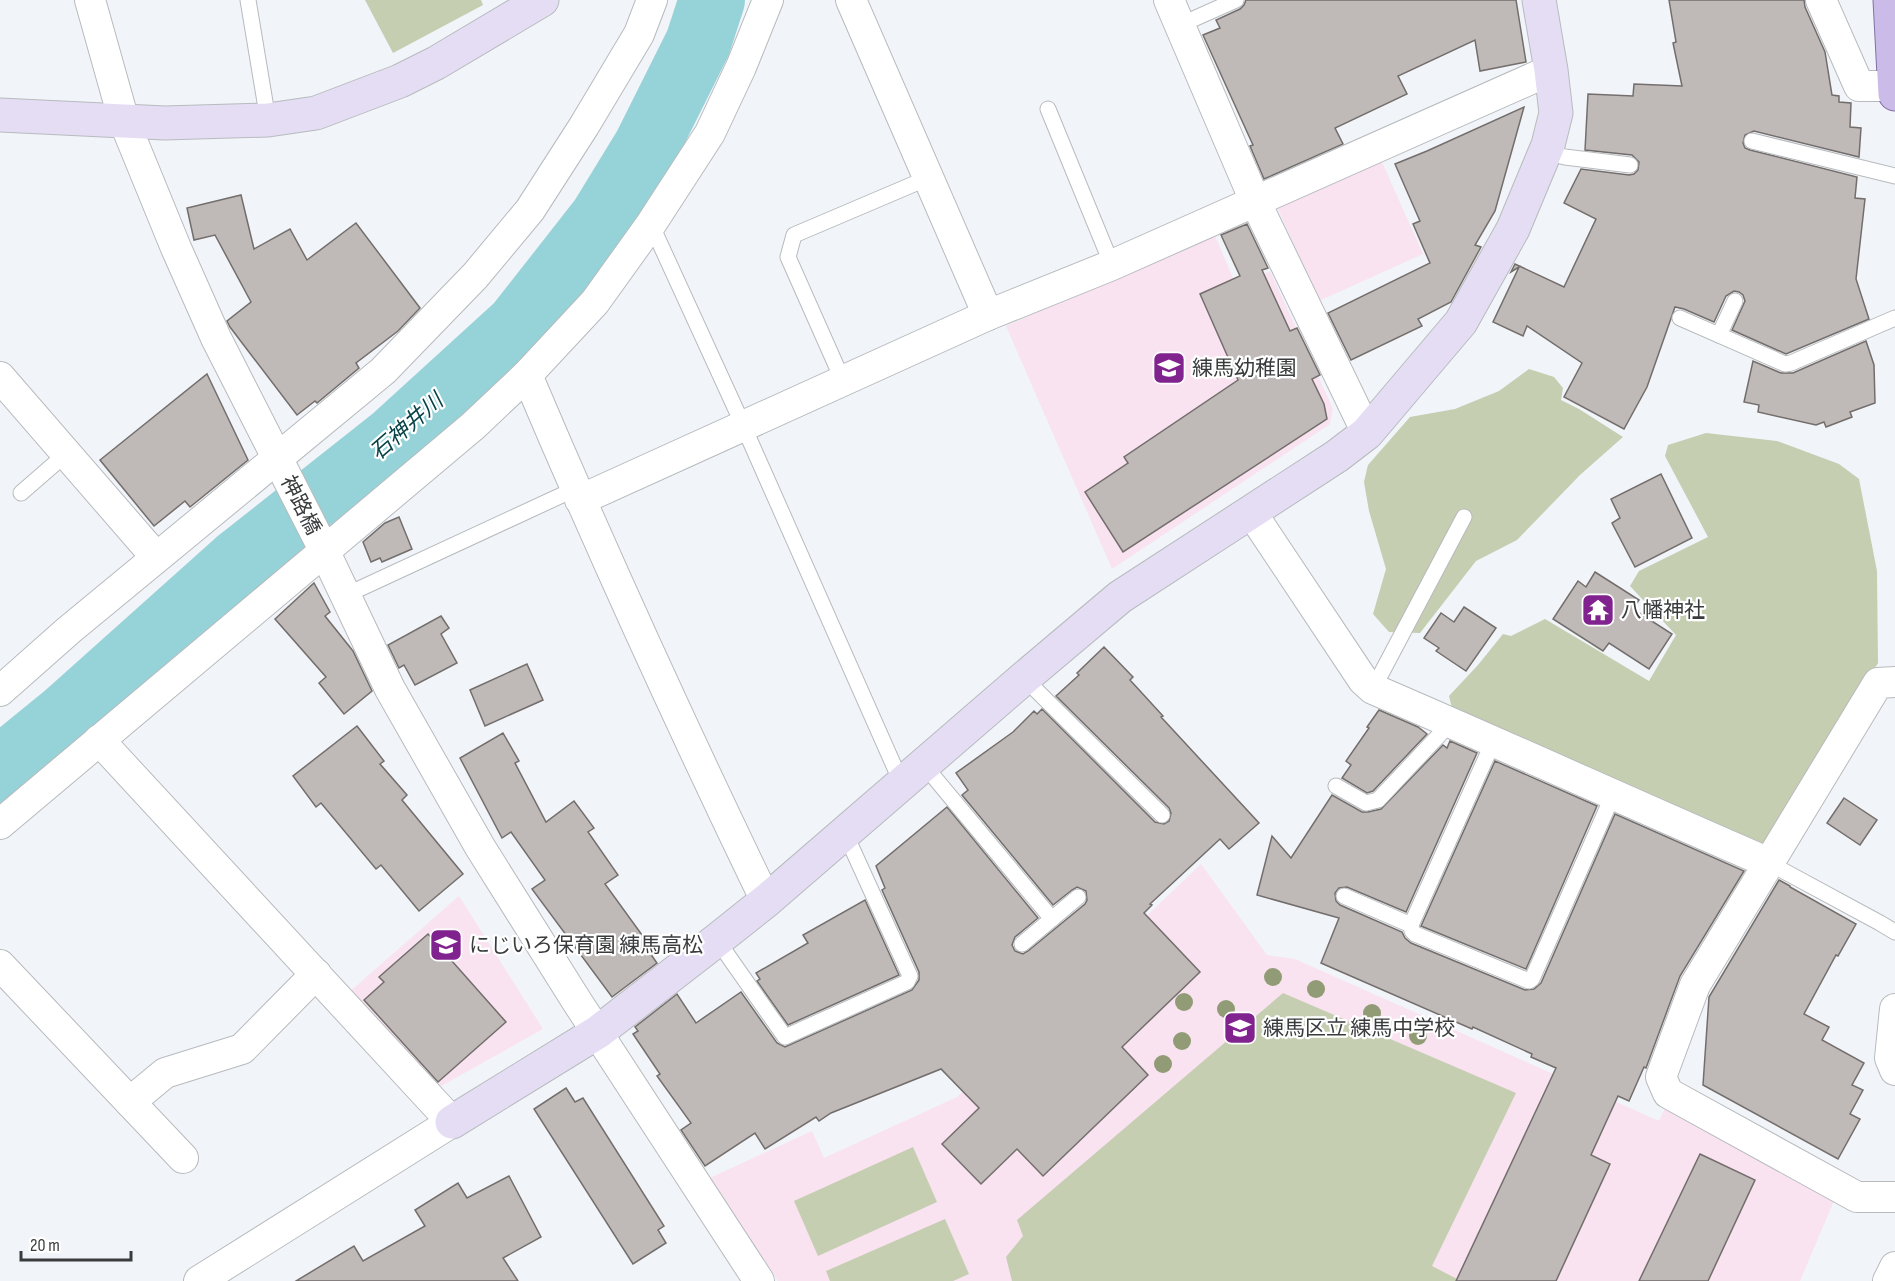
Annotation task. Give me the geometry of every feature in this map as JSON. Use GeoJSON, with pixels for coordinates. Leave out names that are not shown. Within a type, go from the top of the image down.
{"type":"FeatureCollection","features":[{"type":"Feature","properties":{"kind":"main road"},"geometry":{"type":"LineString","coordinates":[[1890,0],[1895,94]]}},
{"type":"Feature","properties":{"kind":"street","name":"神路橋"},"geometry":{"type":"LineString","coordinates":[[90,0],[124,121],[176,248],[212,328],[323,549],[390,689],[480,847],[759,1281]]}},
{"type":"Feature","properties":{"kind":"street"},"geometry":{"type":"LineString","coordinates":[[0,115],[165,123],[268,120],[316,113],[400,81],[436,63],[542,0]]}},
{"type":"Feature","properties":{"kind":"street"},"geometry":{"type":"LineString","coordinates":[[0,691],[156,557],[279,462],[383,371],[475,276],[523,218],[584,126],[639,34],[652,0]]}},
{"type":"Feature","properties":{"kind":"street"},"geometry":{"type":"LineString","coordinates":[[0,824],[323,549],[473,426],[527,375],[595,302],[651,224],[710,133],[741,67],[768,0]]}},
{"type":"Feature","properties":{"kind":"street"},"geometry":{"type":"LineString","coordinates":[[851,0],[988,315]]}},
{"type":"Feature","properties":{"kind":"street"},"geometry":{"type":"LineString","coordinates":[[199,1281],[598,1032],[766,901],[1120,597],[1337,456],[1366,433],[1461,322],[1514,229],[1545,152],[1556,113],[1539,0]]}},
{"type":"Feature","properties":{"kind":"street"},"geometry":{"type":"LineString","coordinates":[[1821,0],[1859,86],[1895,86]]}},
{"type":"Feature","properties":{"kind":"street"},"geometry":{"type":"LineString","coordinates":[[1175,13],[1255,201],[1366,433]]}},
{"type":"Feature","properties":{"kind":"street"},"geometry":{"type":"LineString","coordinates":[[577,495],[743,425],[988,315],[1112,265],[1551,70]]}},
{"type":"Feature","properties":{"kind":"street"},"geometry":{"type":"LineString","coordinates":[[527,375],[577,495],[681,724],[766,901]]}},
{"type":"Feature","properties":{"kind":"street"},"geometry":{"type":"LineString","coordinates":[[0,377],[156,557]]}},
{"type":"Feature","properties":{"kind":"street"},"geometry":{"type":"LineString","coordinates":[[1251,512],[1363,680],[1373,690],[1494,740],[1769,863]]}},
{"type":"Feature","properties":{"kind":"street"},"geometry":{"type":"LineString","coordinates":[[1895,682],[1878,683],[1695,985],[1661,1077],[1668,1094],[1857,1197],[1895,1197]]}},
{"type":"Feature","properties":{"kind":"street"},"geometry":{"type":"LineString","coordinates":[[99,740],[452,1122]]}},
{"type":"Feature","properties":{"kind":"street"},"geometry":{"type":"LineString","coordinates":[[0,965],[183,1158]]}},
{"type":"Feature","properties":{"kind":"street"},"geometry":{"type":"LineString","coordinates":[[130,1102],[165,1073],[242,1049],[316,974]]}},
{"type":"Feature","properties":{"kind":"street"},"geometry":{"type":"LineString","coordinates":[[1895,1009],[1890,1058],[1895,1070]]}},
{"type":"Feature","properties":{"kind":"street"},"geometry":{"type":"LineString","coordinates":[[1888,1281],[1895,1267]]}},
{"type":"Feature","properties":{"kind":"lane"},"geometry":{"type":"LineString","coordinates":[[248,0],[268,120]]}},
{"type":"Feature","properties":{"kind":"lane"},"geometry":{"type":"LineString","coordinates":[[1175,13],[1236,0]]}},
{"type":"Feature","properties":{"kind":"lane"},"geometry":{"type":"LineString","coordinates":[[1048,109],[1112,265]]}},
{"type":"Feature","properties":{"kind":"lane"},"geometry":{"type":"LineString","coordinates":[[1752,141],[1895,176]]}},
{"type":"Feature","properties":{"kind":"lane"},"geometry":{"type":"LineString","coordinates":[[1545,152],[1565,157],[1630,165]]}},
{"type":"Feature","properties":{"kind":"lane"},"geometry":{"type":"LineString","coordinates":[[843,381],[788,257],[794,236],[928,178]]}},
{"type":"Feature","properties":{"kind":"lane"},"geometry":{"type":"LineString","coordinates":[[651,224],[743,425],[913,775],[1052,919]]}},
{"type":"Feature","properties":{"kind":"lane"},"geometry":{"type":"LineString","coordinates":[[1719,335],[1734,301]]}},
{"type":"Feature","properties":{"kind":"lane"},"geometry":{"type":"LineString","coordinates":[[1680,318],[1785,364],[1895,318]]}},
{"type":"Feature","properties":{"kind":"lane"},"geometry":{"type":"LineString","coordinates":[[21,492],[67,453]]}},
{"type":"Feature","properties":{"kind":"lane"},"geometry":{"type":"LineString","coordinates":[[344,596],[577,495]]}},
{"type":"Feature","properties":{"kind":"lane"},"geometry":{"type":"LineString","coordinates":[[1373,690],[1464,517]]}},
{"type":"Feature","properties":{"kind":"lane"},"geometry":{"type":"LineString","coordinates":[[1024,678],[1162,815]]}},
{"type":"Feature","properties":{"kind":"lane"},"geometry":{"type":"LineString","coordinates":[[1336,786],[1366,803],[1378,800],[1449,722]]}},
{"type":"Feature","properties":{"kind":"lane"},"geometry":{"type":"LineString","coordinates":[[1494,740],[1411,925],[1415,934],[1529,981],[1532,979],[1613,795]]}},
{"type":"Feature","properties":{"kind":"lane"},"geometry":{"type":"LineString","coordinates":[[717,940],[785,1037],[907,982],[910,976],[845,833]]}},
{"type":"Feature","properties":{"kind":"lane"},"geometry":{"type":"LineString","coordinates":[[1769,863],[1895,932]]}},
{"type":"Feature","properties":{"kind":"lane"},"geometry":{"type":"LineString","coordinates":[[1344,896],[1411,925]]}},
{"type":"Feature","properties":{"kind":"lane"},"geometry":{"type":"LineString","coordinates":[[1022,944],[1078,897]]}},
{"type":"Feature","properties":{"kind":"shaded area","name":"練馬幼稚園"},"geometry":{"type":"Polygon","coordinates":[[[1381,160],[1423,254],[1319,301],[1277,207],[1381,160]]]}},
{"type":"Feature","properties":{"kind":"shaded area","name":"練馬幼稚園"},"geometry":{"type":"Polygon","coordinates":[[[1214,234],[1237,287],[1270,271],[1333,409],[1330,424],[1112,569],[1006,326],[1214,234]]]}},
{"type":"Feature","properties":{"kind":"shaded area","name":"練馬区立 練馬中学校"},"geometry":{"type":"Polygon","coordinates":[[[1201,864],[1267,955],[1295,959],[1659,1121],[1665,1108],[1836,1196],[1800,1281],[778,1281],[710,1178],[812,1131],[824,1158],[957,1097],[1201,864]]]}},
{"type":"Feature","properties":{"kind":"shaded area","name":"にじいろ保育園 練馬高松"},"geometry":{"type":"Polygon","coordinates":[[[459,896],[543,1029],[434,1090],[347,994],[459,896]]]}},
{"type":"Feature","properties":{"kind":"green space"},"geometry":{"type":"Polygon","coordinates":[[[365,0],[481,0],[483,5],[393,53],[365,0]]]}},
{"type":"Feature","properties":{"kind":"green space"},"geometry":{"type":"Polygon","coordinates":[[[1529,369],[1554,377],[1563,388],[1561,400],[1623,437],[1580,475],[1517,540],[1476,561],[1420,633],[1389,632],[1373,614],[1386,569],[1369,511],[1364,482],[1368,465],[1410,417],[1455,409],[1499,391],[1529,369]]]}},
{"type":"Feature","properties":{"kind":"green space"},"geometry":{"type":"Polygon","coordinates":[[[1706,433],[1777,441],[1839,464],[1859,479],[1877,571],[1878,663],[1770,841],[1757,846],[1453,712],[1449,696],[1503,634],[1511,636],[1545,619],[1649,681],[1676,635],[1630,586],[1639,571],[1708,537],[1665,456],[1668,445],[1706,433]]]}},
{"type":"Feature","properties":{"kind":"green space"},"geometry":{"type":"Polygon","coordinates":[[[1283,993],[1516,1093],[1432,1266],[1461,1281],[1012,1281],[1006,1257],[1023,1236],[1017,1220],[1283,993]]]}},
{"type":"Feature","properties":{"kind":"green space"},"geometry":{"type":"Polygon","coordinates":[[[913,1147],[937,1202],[818,1256],[794,1201],[913,1147]]]}},
{"type":"Feature","properties":{"kind":"green space"},"geometry":{"type":"Polygon","coordinates":[[[945,1219],[969,1274],[953,1281],[830,1281],[826,1271],[945,1219]]]}},
{"type":"Feature","properties":{"kind":"building"},"geometry":{"type":"Polygon","coordinates":[[[1246,0],[1516,0],[1526,62],[1480,71],[1475,40],[1398,76],[1407,94],[1335,128],[1343,144],[1264,179],[1250,146],[1253,145],[1203,35],[1220,28],[1216,20],[1240,9],[1246,0]]]}},
{"type":"Feature","properties":{"kind":"building"},"geometry":{"type":"Polygon","coordinates":[[[1669,0],[1804,0],[1825,52],[1832,95],[1839,96],[1839,102],[1851,103],[1850,127],[1861,128],[1859,157],[1754,131],[1745,135],[1743,143],[1745,148],[1750,150],[1857,177],[1855,198],[1865,199],[1856,279],[1869,319],[1786,354],[1732,330],[1745,301],[1739,292],[1734,291],[1726,296],[1714,322],[1675,307],[1647,387],[1624,429],[1564,397],[1582,363],[1527,326],[1523,336],[1493,322],[1519,267],[1511,272],[1515,264],[1564,287],[1596,219],[1564,203],[1581,169],[1629,175],[1638,170],[1639,162],[1632,155],[1585,150],[1588,94],[1633,96],[1634,84],[1682,86],[1673,43],[1676,42],[1669,0]]]}},
{"type":"Feature","properties":{"kind":"building"},"geometry":{"type":"Polygon","coordinates":[[[1524,107],[1495,211],[1475,245],[1481,247],[1451,302],[1418,319],[1422,326],[1351,360],[1328,313],[1430,263],[1413,224],[1420,221],[1395,164],[1524,107]]]}},
{"type":"Feature","properties":{"kind":"building"},"geometry":{"type":"Polygon","coordinates":[[[241,195],[254,249],[290,229],[307,260],[356,223],[420,308],[398,331],[356,363],[359,368],[317,403],[315,401],[297,415],[227,321],[251,302],[215,235],[194,240],[187,208],[241,195]]]}},
{"type":"Feature","properties":{"kind":"building"},"geometry":{"type":"Polygon","coordinates":[[[1247,224],[1268,268],[1262,270],[1290,331],[1297,328],[1320,375],[1312,379],[1324,404],[1327,419],[1123,552],[1085,492],[1128,463],[1124,457],[1238,380],[1200,294],[1240,276],[1221,235],[1247,224]]]}},
{"type":"Feature","properties":{"kind":"building"},"geometry":{"type":"Polygon","coordinates":[[[1866,341],[1874,365],[1875,403],[1850,412],[1852,417],[1826,427],[1824,422],[1816,425],[1758,412],[1759,405],[1744,402],[1753,361],[1781,373],[1793,373],[1866,341]]]}},
{"type":"Feature","properties":{"kind":"building"},"geometry":{"type":"Polygon","coordinates":[[[207,374],[248,460],[190,507],[185,501],[154,526],[100,460],[207,374]]]}},
{"type":"Feature","properties":{"kind":"building"},"geometry":{"type":"Polygon","coordinates":[[[1661,474],[1692,538],[1635,567],[1612,523],[1620,518],[1611,499],[1661,474]]]}},
{"type":"Feature","properties":{"kind":"building"},"geometry":{"type":"Polygon","coordinates":[[[399,517],[412,549],[382,562],[380,558],[371,562],[363,542],[385,523],[399,517]]]}},
{"type":"Feature","properties":{"kind":"building"},"geometry":{"type":"Polygon","coordinates":[[[1595,572],[1639,600],[1633,609],[1672,634],[1649,669],[1609,643],[1603,651],[1553,619],[1578,581],[1586,587],[1595,572]]]}},
{"type":"Feature","properties":{"kind":"building"},"geometry":{"type":"Polygon","coordinates":[[[314,583],[330,612],[325,616],[353,651],[372,691],[344,714],[319,683],[326,677],[275,619],[314,583]]]}},
{"type":"Feature","properties":{"kind":"building"},"geometry":{"type":"Polygon","coordinates":[[[1464,607],[1496,628],[1466,671],[1436,651],[1439,648],[1424,638],[1441,613],[1454,622],[1464,607]]]}},
{"type":"Feature","properties":{"kind":"building"},"geometry":{"type":"Polygon","coordinates":[[[441,616],[449,628],[441,634],[457,663],[415,685],[404,665],[399,668],[388,645],[441,616]]]}},
{"type":"Feature","properties":{"kind":"building"},"geometry":{"type":"Polygon","coordinates":[[[1104,647],[1133,677],[1130,680],[1163,716],[1161,717],[1259,823],[1229,849],[1220,839],[1150,904],[1152,905],[1144,913],[1200,972],[1122,1047],[1148,1075],[1043,1176],[1017,1149],[981,1184],[942,1144],[979,1108],[941,1069],[831,1113],[819,1121],[816,1117],[765,1149],[755,1133],[705,1166],[681,1130],[691,1123],[657,1076],[660,1074],[633,1034],[638,1031],[635,1027],[677,994],[696,1023],[741,992],[777,1043],[785,1047],[912,990],[919,980],[919,972],[882,890],[885,888],[876,866],[947,807],[1038,918],[1015,937],[1012,945],[1015,951],[1023,954],[1028,951],[1085,904],[1086,891],[1077,887],[1053,905],[962,795],[968,790],[956,773],[1013,732],[1034,711],[1037,714],[1042,709],[1155,822],[1164,824],[1169,821],[1171,813],[1169,808],[1056,696],[1104,647]]]}},
{"type":"Feature","properties":{"kind":"building"},"geometry":{"type":"Polygon","coordinates":[[[527,664],[543,700],[485,726],[470,690],[527,664]]]}},
{"type":"Feature","properties":{"kind":"building"},"geometry":{"type":"Polygon","coordinates":[[[1379,710],[1418,727],[1427,734],[1373,791],[1367,793],[1342,778],[1351,765],[1346,761],[1379,710]]]}},
{"type":"Feature","properties":{"kind":"building"},"geometry":{"type":"Polygon","coordinates":[[[357,726],[384,761],[380,764],[407,795],[402,800],[463,874],[419,911],[381,865],[376,869],[321,803],[316,807],[293,776],[357,726]]]}},
{"type":"Feature","properties":{"kind":"building"},"geometry":{"type":"Polygon","coordinates":[[[503,733],[519,761],[515,763],[546,822],[574,801],[594,828],[588,832],[618,875],[605,884],[655,953],[652,956],[657,963],[612,997],[532,889],[545,880],[511,832],[502,838],[460,758],[503,733]]]}},
{"type":"Feature","properties":{"kind":"building"},"geometry":{"type":"Polygon","coordinates":[[[1450,741],[1477,753],[1406,912],[1347,887],[1339,888],[1335,893],[1336,901],[1340,905],[1402,932],[1411,943],[1525,990],[1534,989],[1541,983],[1615,814],[1744,871],[1680,976],[1646,1068],[1644,1067],[1629,1101],[1618,1096],[1591,1155],[1610,1164],[1556,1281],[1456,1281],[1556,1068],[1531,1057],[1532,1054],[1473,1027],[1472,1029],[1321,963],[1339,918],[1257,895],[1272,836],[1291,858],[1332,795],[1362,812],[1381,809],[1443,745],[1447,748],[1450,741]]]}},
{"type":"Feature","properties":{"kind":"building"},"geometry":{"type":"Polygon","coordinates":[[[1495,761],[1597,806],[1526,969],[1421,926],[1495,761]]]}},
{"type":"Feature","properties":{"kind":"building"},"geometry":{"type":"Polygon","coordinates":[[[1844,798],[1877,820],[1860,845],[1827,823],[1844,798]]]}},
{"type":"Feature","properties":{"kind":"building"},"geometry":{"type":"Polygon","coordinates":[[[1779,880],[1856,924],[1838,956],[1836,955],[1804,1014],[1829,1027],[1822,1040],[1864,1063],[1852,1085],[1863,1090],[1850,1114],[1860,1119],[1838,1159],[1703,1085],[1709,997],[1779,880]]]}},
{"type":"Feature","properties":{"kind":"building"},"geometry":{"type":"Polygon","coordinates":[[[865,900],[899,975],[788,1025],[757,981],[760,979],[756,973],[808,943],[803,935],[865,900]]]}},
{"type":"Feature","properties":{"kind":"building"},"geometry":{"type":"Polygon","coordinates":[[[428,934],[506,1022],[438,1082],[364,1000],[384,982],[379,977],[428,934]]]}},
{"type":"Feature","properties":{"kind":"building"},"geometry":{"type":"Polygon","coordinates":[[[566,1088],[575,1102],[583,1098],[664,1226],[658,1230],[666,1243],[633,1264],[534,1109],[566,1088]]]}},
{"type":"Feature","properties":{"kind":"building"},"geometry":{"type":"Polygon","coordinates":[[[1700,1154],[1755,1180],[1708,1281],[1639,1281],[1700,1154]]]}},
{"type":"Feature","properties":{"kind":"building"},"geometry":{"type":"Polygon","coordinates":[[[509,1176],[541,1237],[503,1258],[518,1281],[296,1281],[354,1246],[363,1261],[425,1226],[415,1210],[458,1183],[467,1198],[509,1176]]]}},
{"type":"Feature","properties":{"kind":"waterway","name":"石神井川"},"geometry":{"type":"LineString","coordinates":[[0,770],[66,716],[237,563],[394,439],[518,326],[602,219],[646,147],[698,43],[712,0]]}},
{"type":"Feature","properties":{"kind":"place","name":"練馬幼稚園"},"geometry":{"type":"Point","coordinates":[1169,368]}},
{"type":"Feature","properties":{"kind":"place","name":"八幡神社"},"geometry":{"type":"Point","coordinates":[1598,610]}},
{"type":"Feature","properties":{"kind":"place","name":"にじいろ保育園 練馬高松"},"geometry":{"type":"Point","coordinates":[446,945]}},
{"type":"Feature","properties":{"kind":"place","name":"練馬区立 練馬中学校"},"geometry":{"type":"Point","coordinates":[1240,1028]}}]}
